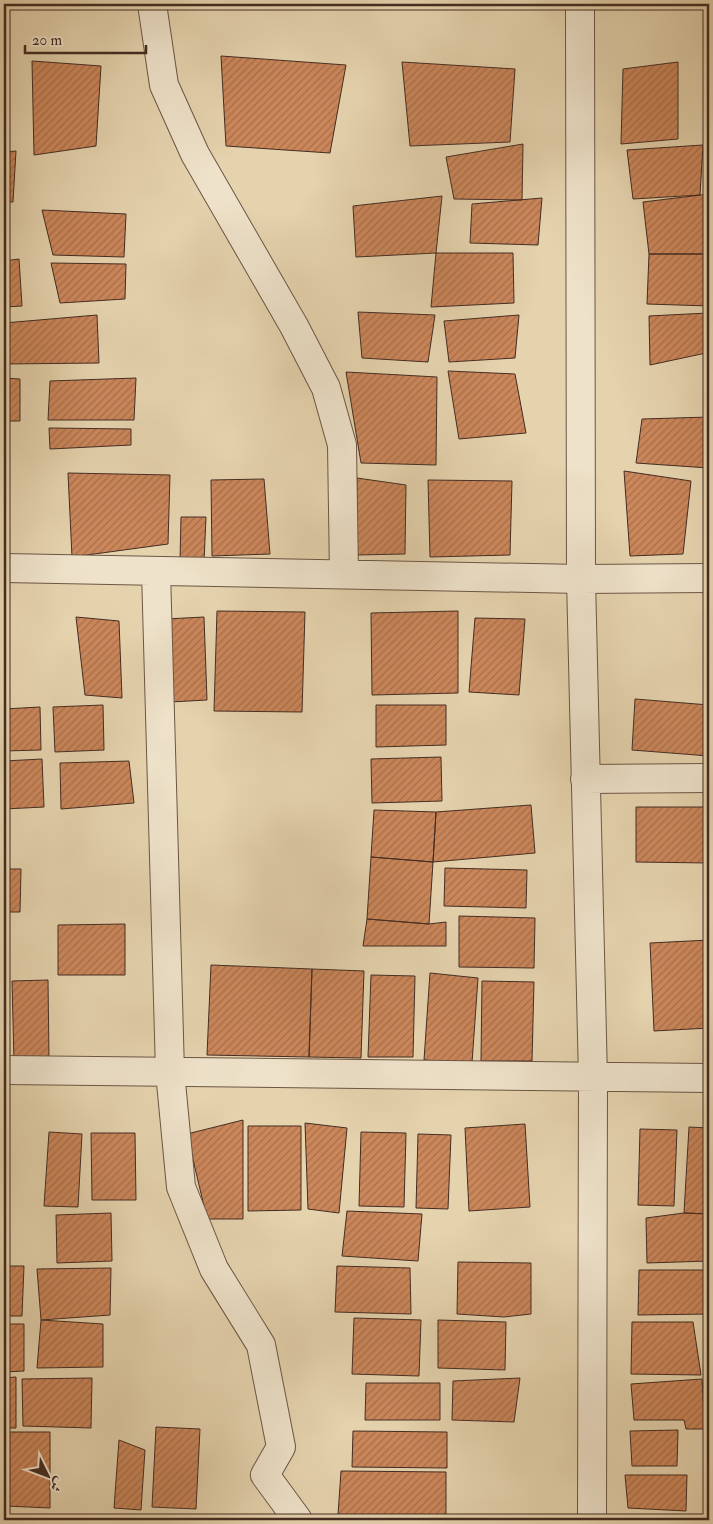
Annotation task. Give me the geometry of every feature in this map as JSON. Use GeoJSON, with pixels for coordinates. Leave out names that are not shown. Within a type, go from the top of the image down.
{"type":"FeatureCollection","features":[{"type":"Feature","properties":{"kind":"street"},"geometry":{"type":"LineString","coordinates":[[152,4],[164,85],[195,154],[294,326],[326,388],[342,444],[344,574]]}},
{"type":"Feature","properties":{"kind":"street"},"geometry":{"type":"LineString","coordinates":[[580,4],[580,580],[593,1078],[592,1520]]}},
{"type":"Feature","properties":{"kind":"street"},"geometry":{"type":"LineString","coordinates":[[4,568],[580,580],[709,578]]}},
{"type":"Feature","properties":{"kind":"street"},"geometry":{"type":"LineString","coordinates":[[156,570],[170,1072],[181,1187],[214,1269],[261,1345],[281,1447],[265,1475],[298,1520]]}},
{"type":"Feature","properties":{"kind":"street"},"geometry":{"type":"LineString","coordinates":[[586,779],[709,778]]}},
{"type":"Feature","properties":{"kind":"street"},"geometry":{"type":"LineString","coordinates":[[4,1070],[709,1078]]}},
{"type":"Feature","properties":{"kind":"building"},"geometry":{"type":"Polygon","coordinates":[[[221,56],[346,65],[330,153],[226,146],[221,56]]]}},
{"type":"Feature","properties":{"kind":"building"},"geometry":{"type":"Polygon","coordinates":[[[709,60],[709,131],[706,131],[709,60]]]}},
{"type":"Feature","properties":{"kind":"building"},"geometry":{"type":"Polygon","coordinates":[[[32,61],[101,66],[96,146],[34,155],[32,61]]]}},
{"type":"Feature","properties":{"kind":"building"},"geometry":{"type":"Polygon","coordinates":[[[402,62],[515,69],[510,142],[410,146],[402,62]]]}},
{"type":"Feature","properties":{"kind":"building"},"geometry":{"type":"Polygon","coordinates":[[[678,62],[678,139],[621,144],[623,69],[678,62]]]}},
{"type":"Feature","properties":{"kind":"building"},"geometry":{"type":"Polygon","coordinates":[[[523,144],[522,200],[454,199],[446,157],[523,144]]]}},
{"type":"Feature","properties":{"kind":"building"},"geometry":{"type":"Polygon","coordinates":[[[703,145],[700,195],[633,199],[627,150],[703,145]]]}},
{"type":"Feature","properties":{"kind":"building"},"geometry":{"type":"Polygon","coordinates":[[[16,151],[13,202],[4,202],[4,152],[16,151]]]}},
{"type":"Feature","properties":{"kind":"building"},"geometry":{"type":"Polygon","coordinates":[[[709,194],[709,254],[649,254],[643,202],[709,194]]]}},
{"type":"Feature","properties":{"kind":"building"},"geometry":{"type":"Polygon","coordinates":[[[442,196],[436,253],[356,257],[353,206],[442,196]]]}},
{"type":"Feature","properties":{"kind":"building"},"geometry":{"type":"Polygon","coordinates":[[[542,198],[538,245],[470,243],[472,204],[542,198]]]}},
{"type":"Feature","properties":{"kind":"building"},"geometry":{"type":"Polygon","coordinates":[[[42,210],[126,214],[124,257],[53,255],[42,210]]]}},
{"type":"Feature","properties":{"kind":"building"},"geometry":{"type":"Polygon","coordinates":[[[436,253],[513,253],[514,303],[431,307],[436,253]]]}},
{"type":"Feature","properties":{"kind":"building"},"geometry":{"type":"Polygon","coordinates":[[[649,254],[709,254],[709,306],[647,304],[649,254]]]}},
{"type":"Feature","properties":{"kind":"building"},"geometry":{"type":"Polygon","coordinates":[[[19,259],[22,306],[4,307],[4,261],[19,259]]]}},
{"type":"Feature","properties":{"kind":"building"},"geometry":{"type":"Polygon","coordinates":[[[51,263],[126,264],[125,299],[60,303],[51,263]]]}},
{"type":"Feature","properties":{"kind":"building"},"geometry":{"type":"Polygon","coordinates":[[[358,312],[435,315],[428,362],[362,358],[358,312]]]}},
{"type":"Feature","properties":{"kind":"building"},"geometry":{"type":"Polygon","coordinates":[[[708,313],[706,353],[650,365],[649,316],[708,313]]]}},
{"type":"Feature","properties":{"kind":"building"},"geometry":{"type":"Polygon","coordinates":[[[97,315],[99,363],[4,364],[4,323],[97,315]]]}},
{"type":"Feature","properties":{"kind":"building"},"geometry":{"type":"Polygon","coordinates":[[[519,315],[515,358],[449,362],[444,321],[519,315]]]}},
{"type":"Feature","properties":{"kind":"building"},"geometry":{"type":"Polygon","coordinates":[[[448,371],[515,374],[526,433],[459,439],[448,371]]]}},
{"type":"Feature","properties":{"kind":"building"},"geometry":{"type":"Polygon","coordinates":[[[346,372],[437,377],[436,465],[361,463],[346,372]]]}},
{"type":"Feature","properties":{"kind":"building"},"geometry":{"type":"Polygon","coordinates":[[[4,378],[20,379],[20,421],[4,421],[4,378]]]}},
{"type":"Feature","properties":{"kind":"building"},"geometry":{"type":"Polygon","coordinates":[[[136,378],[134,420],[48,420],[50,381],[136,378]]]}},
{"type":"Feature","properties":{"kind":"building"},"geometry":{"type":"Polygon","coordinates":[[[709,417],[709,468],[636,463],[642,419],[709,417]]]}},
{"type":"Feature","properties":{"kind":"building"},"geometry":{"type":"Polygon","coordinates":[[[49,428],[131,429],[131,445],[50,449],[49,428]]]}},
{"type":"Feature","properties":{"kind":"building"},"geometry":{"type":"Polygon","coordinates":[[[624,471],[691,481],[683,554],[630,556],[624,471]]]}},
{"type":"Feature","properties":{"kind":"building"},"geometry":{"type":"Polygon","coordinates":[[[68,473],[170,475],[168,544],[72,557],[68,473]]]}},
{"type":"Feature","properties":{"kind":"building"},"geometry":{"type":"Polygon","coordinates":[[[357,478],[406,485],[405,554],[356,555],[357,478]]]}},
{"type":"Feature","properties":{"kind":"building"},"geometry":{"type":"Polygon","coordinates":[[[264,479],[270,554],[212,556],[211,480],[264,479]]]}},
{"type":"Feature","properties":{"kind":"building"},"geometry":{"type":"Polygon","coordinates":[[[428,480],[512,481],[510,555],[430,557],[428,480]]]}},
{"type":"Feature","properties":{"kind":"building"},"geometry":{"type":"Polygon","coordinates":[[[181,517],[206,517],[204,562],[180,561],[181,517]]]}},
{"type":"Feature","properties":{"kind":"building"},"geometry":{"type":"Polygon","coordinates":[[[217,611],[305,612],[302,712],[214,711],[217,611]]]}},
{"type":"Feature","properties":{"kind":"building"},"geometry":{"type":"Polygon","coordinates":[[[458,611],[458,693],[372,695],[371,613],[458,611]]]}},
{"type":"Feature","properties":{"kind":"building"},"geometry":{"type":"Polygon","coordinates":[[[76,617],[119,621],[122,698],[85,695],[76,617]]]}},
{"type":"Feature","properties":{"kind":"building"},"geometry":{"type":"Polygon","coordinates":[[[204,617],[207,700],[170,702],[166,619],[204,617]]]}},
{"type":"Feature","properties":{"kind":"building"},"geometry":{"type":"Polygon","coordinates":[[[475,618],[525,619],[519,695],[469,692],[475,618]]]}},
{"type":"Feature","properties":{"kind":"building"},"geometry":{"type":"Polygon","coordinates":[[[635,699],[709,705],[709,756],[632,750],[635,699]]]}},
{"type":"Feature","properties":{"kind":"building"},"geometry":{"type":"Polygon","coordinates":[[[103,705],[104,750],[55,752],[53,707],[103,705]]]}},
{"type":"Feature","properties":{"kind":"building"},"geometry":{"type":"Polygon","coordinates":[[[376,705],[446,705],[446,745],[376,747],[376,705]]]}},
{"type":"Feature","properties":{"kind":"building"},"geometry":{"type":"Polygon","coordinates":[[[40,707],[41,750],[4,751],[4,709],[40,707]]]}},
{"type":"Feature","properties":{"kind":"building"},"geometry":{"type":"Polygon","coordinates":[[[441,757],[442,801],[372,803],[371,759],[441,757]]]}},
{"type":"Feature","properties":{"kind":"building"},"geometry":{"type":"Polygon","coordinates":[[[42,759],[44,807],[4,809],[4,761],[42,759]]]}},
{"type":"Feature","properties":{"kind":"building"},"geometry":{"type":"Polygon","coordinates":[[[129,761],[134,803],[61,809],[60,763],[129,761]]]}},
{"type":"Feature","properties":{"kind":"building"},"geometry":{"type":"Polygon","coordinates":[[[531,805],[535,853],[433,862],[436,812],[531,805]]]}},
{"type":"Feature","properties":{"kind":"building"},"geometry":{"type":"Polygon","coordinates":[[[636,807],[709,807],[709,863],[636,862],[636,807]]]}},
{"type":"Feature","properties":{"kind":"building"},"geometry":{"type":"Polygon","coordinates":[[[374,810],[436,812],[433,862],[371,857],[374,810]]]}},
{"type":"Feature","properties":{"kind":"building"},"geometry":{"type":"Polygon","coordinates":[[[371,857],[433,862],[429,924],[367,919],[371,857]]]}},
{"type":"Feature","properties":{"kind":"building"},"geometry":{"type":"Polygon","coordinates":[[[445,868],[527,870],[526,908],[444,906],[445,868]]]}},
{"type":"Feature","properties":{"kind":"building"},"geometry":{"type":"Polygon","coordinates":[[[4,869],[21,869],[20,912],[4,912],[4,869]]]}},
{"type":"Feature","properties":{"kind":"building"},"geometry":{"type":"Polygon","coordinates":[[[459,916],[535,918],[534,968],[459,967],[459,916]]]}},
{"type":"Feature","properties":{"kind":"building"},"geometry":{"type":"Polygon","coordinates":[[[367,919],[429,924],[446,922],[446,946],[363,946],[367,919]]]}},
{"type":"Feature","properties":{"kind":"building"},"geometry":{"type":"Polygon","coordinates":[[[125,924],[125,975],[58,975],[58,925],[125,924]]]}},
{"type":"Feature","properties":{"kind":"building"},"geometry":{"type":"Polygon","coordinates":[[[709,940],[709,1028],[654,1031],[650,943],[709,940]]]}},
{"type":"Feature","properties":{"kind":"building"},"geometry":{"type":"Polygon","coordinates":[[[211,965],[312,969],[309,1057],[207,1055],[211,965]]]}},
{"type":"Feature","properties":{"kind":"building"},"geometry":{"type":"Polygon","coordinates":[[[312,969],[364,971],[361,1058],[309,1057],[312,969]]]}},
{"type":"Feature","properties":{"kind":"building"},"geometry":{"type":"Polygon","coordinates":[[[430,973],[478,978],[472,1063],[424,1060],[430,973]]]}},
{"type":"Feature","properties":{"kind":"building"},"geometry":{"type":"Polygon","coordinates":[[[371,975],[415,976],[413,1057],[368,1057],[371,975]]]}},
{"type":"Feature","properties":{"kind":"building"},"geometry":{"type":"Polygon","coordinates":[[[48,980],[49,1060],[14,1061],[12,981],[48,980]]]}},
{"type":"Feature","properties":{"kind":"building"},"geometry":{"type":"Polygon","coordinates":[[[482,981],[534,982],[532,1061],[481,1061],[482,981]]]}},
{"type":"Feature","properties":{"kind":"building"},"geometry":{"type":"Polygon","coordinates":[[[243,1120],[243,1219],[207,1219],[187,1134],[243,1120]]]}},
{"type":"Feature","properties":{"kind":"building"},"geometry":{"type":"Polygon","coordinates":[[[305,1123],[347,1128],[339,1213],[308,1209],[305,1123]]]}},
{"type":"Feature","properties":{"kind":"building"},"geometry":{"type":"Polygon","coordinates":[[[525,1124],[530,1207],[469,1211],[465,1128],[525,1124]]]}},
{"type":"Feature","properties":{"kind":"building"},"geometry":{"type":"Polygon","coordinates":[[[248,1126],[301,1126],[301,1210],[248,1211],[248,1126]]]}},
{"type":"Feature","properties":{"kind":"building"},"geometry":{"type":"Polygon","coordinates":[[[689,1127],[709,1128],[709,1214],[684,1213],[689,1127]]]}},
{"type":"Feature","properties":{"kind":"building"},"geometry":{"type":"Polygon","coordinates":[[[640,1129],[677,1130],[674,1206],[638,1205],[640,1129]]]}},
{"type":"Feature","properties":{"kind":"building"},"geometry":{"type":"Polygon","coordinates":[[[49,1132],[82,1134],[78,1207],[44,1206],[49,1132]]]}},
{"type":"Feature","properties":{"kind":"building"},"geometry":{"type":"Polygon","coordinates":[[[361,1132],[406,1133],[404,1207],[359,1206],[361,1132]]]}},
{"type":"Feature","properties":{"kind":"building"},"geometry":{"type":"Polygon","coordinates":[[[91,1133],[135,1133],[136,1200],[92,1200],[91,1133]]]}},
{"type":"Feature","properties":{"kind":"building"},"geometry":{"type":"Polygon","coordinates":[[[418,1134],[451,1135],[448,1209],[416,1208],[418,1134]]]}},
{"type":"Feature","properties":{"kind":"building"},"geometry":{"type":"Polygon","coordinates":[[[347,1211],[422,1214],[418,1261],[342,1256],[347,1211]]]}},
{"type":"Feature","properties":{"kind":"building"},"geometry":{"type":"Polygon","coordinates":[[[111,1213],[112,1261],[57,1263],[56,1215],[111,1213]]]}},
{"type":"Feature","properties":{"kind":"building"},"geometry":{"type":"Polygon","coordinates":[[[684,1213],[709,1214],[709,1261],[647,1263],[646,1218],[684,1213]]]}},
{"type":"Feature","properties":{"kind":"building"},"geometry":{"type":"Polygon","coordinates":[[[458,1262],[531,1263],[531,1314],[504,1317],[457,1314],[458,1262]]]}},
{"type":"Feature","properties":{"kind":"building"},"geometry":{"type":"Polygon","coordinates":[[[4,1266],[24,1266],[22,1316],[4,1316],[4,1266]]]}},
{"type":"Feature","properties":{"kind":"building"},"geometry":{"type":"Polygon","coordinates":[[[337,1266],[410,1268],[411,1314],[335,1312],[337,1266]]]}},
{"type":"Feature","properties":{"kind":"building"},"geometry":{"type":"Polygon","coordinates":[[[111,1268],[110,1315],[41,1320],[37,1269],[111,1268]]]}},
{"type":"Feature","properties":{"kind":"building"},"geometry":{"type":"Polygon","coordinates":[[[639,1270],[709,1270],[709,1314],[638,1315],[639,1270]]]}},
{"type":"Feature","properties":{"kind":"building"},"geometry":{"type":"Polygon","coordinates":[[[354,1318],[421,1320],[419,1376],[352,1374],[354,1318]]]}},
{"type":"Feature","properties":{"kind":"building"},"geometry":{"type":"Polygon","coordinates":[[[41,1320],[103,1324],[103,1367],[37,1368],[41,1320]]]}},
{"type":"Feature","properties":{"kind":"building"},"geometry":{"type":"Polygon","coordinates":[[[438,1320],[506,1322],[505,1370],[438,1368],[438,1320]]]}},
{"type":"Feature","properties":{"kind":"building"},"geometry":{"type":"Polygon","coordinates":[[[632,1322],[693,1322],[701,1375],[631,1374],[632,1322]]]}},
{"type":"Feature","properties":{"kind":"building"},"geometry":{"type":"Polygon","coordinates":[[[4,1324],[24,1324],[24,1371],[4,1372],[4,1324]]]}},
{"type":"Feature","properties":{"kind":"building"},"geometry":{"type":"Polygon","coordinates":[[[16,1377],[16,1428],[4,1428],[4,1378],[16,1377]]]}},
{"type":"Feature","properties":{"kind":"building"},"geometry":{"type":"Polygon","coordinates":[[[92,1378],[91,1428],[23,1426],[22,1379],[92,1378]]]}},
{"type":"Feature","properties":{"kind":"building"},"geometry":{"type":"Polygon","coordinates":[[[520,1378],[514,1422],[452,1420],[453,1381],[520,1378]]]}},
{"type":"Feature","properties":{"kind":"building"},"geometry":{"type":"Polygon","coordinates":[[[702,1379],[705,1429],[686,1429],[684,1420],[634,1420],[631,1384],[702,1379]]]}},
{"type":"Feature","properties":{"kind":"building"},"geometry":{"type":"Polygon","coordinates":[[[366,1383],[440,1383],[440,1420],[365,1420],[366,1383]]]}},
{"type":"Feature","properties":{"kind":"building"},"geometry":{"type":"Polygon","coordinates":[[[156,1427],[200,1429],[196,1509],[152,1507],[156,1427]]]}},
{"type":"Feature","properties":{"kind":"building"},"geometry":{"type":"Polygon","coordinates":[[[678,1430],[677,1466],[632,1466],[630,1431],[678,1430]]]}},
{"type":"Feature","properties":{"kind":"building"},"geometry":{"type":"Polygon","coordinates":[[[353,1431],[447,1432],[447,1468],[352,1467],[353,1431]]]}},
{"type":"Feature","properties":{"kind":"building"},"geometry":{"type":"Polygon","coordinates":[[[7,1432],[50,1432],[50,1508],[5,1506],[7,1432]]]}},
{"type":"Feature","properties":{"kind":"building"},"geometry":{"type":"Polygon","coordinates":[[[119,1440],[145,1450],[141,1510],[114,1508],[119,1440]]]}},
{"type":"Feature","properties":{"kind":"building"},"geometry":{"type":"Polygon","coordinates":[[[341,1471],[446,1472],[446,1520],[338,1515],[341,1471]]]}},
{"type":"Feature","properties":{"kind":"building"},"geometry":{"type":"Polygon","coordinates":[[[625,1475],[687,1475],[686,1511],[628,1508],[625,1475]]]}}]}
